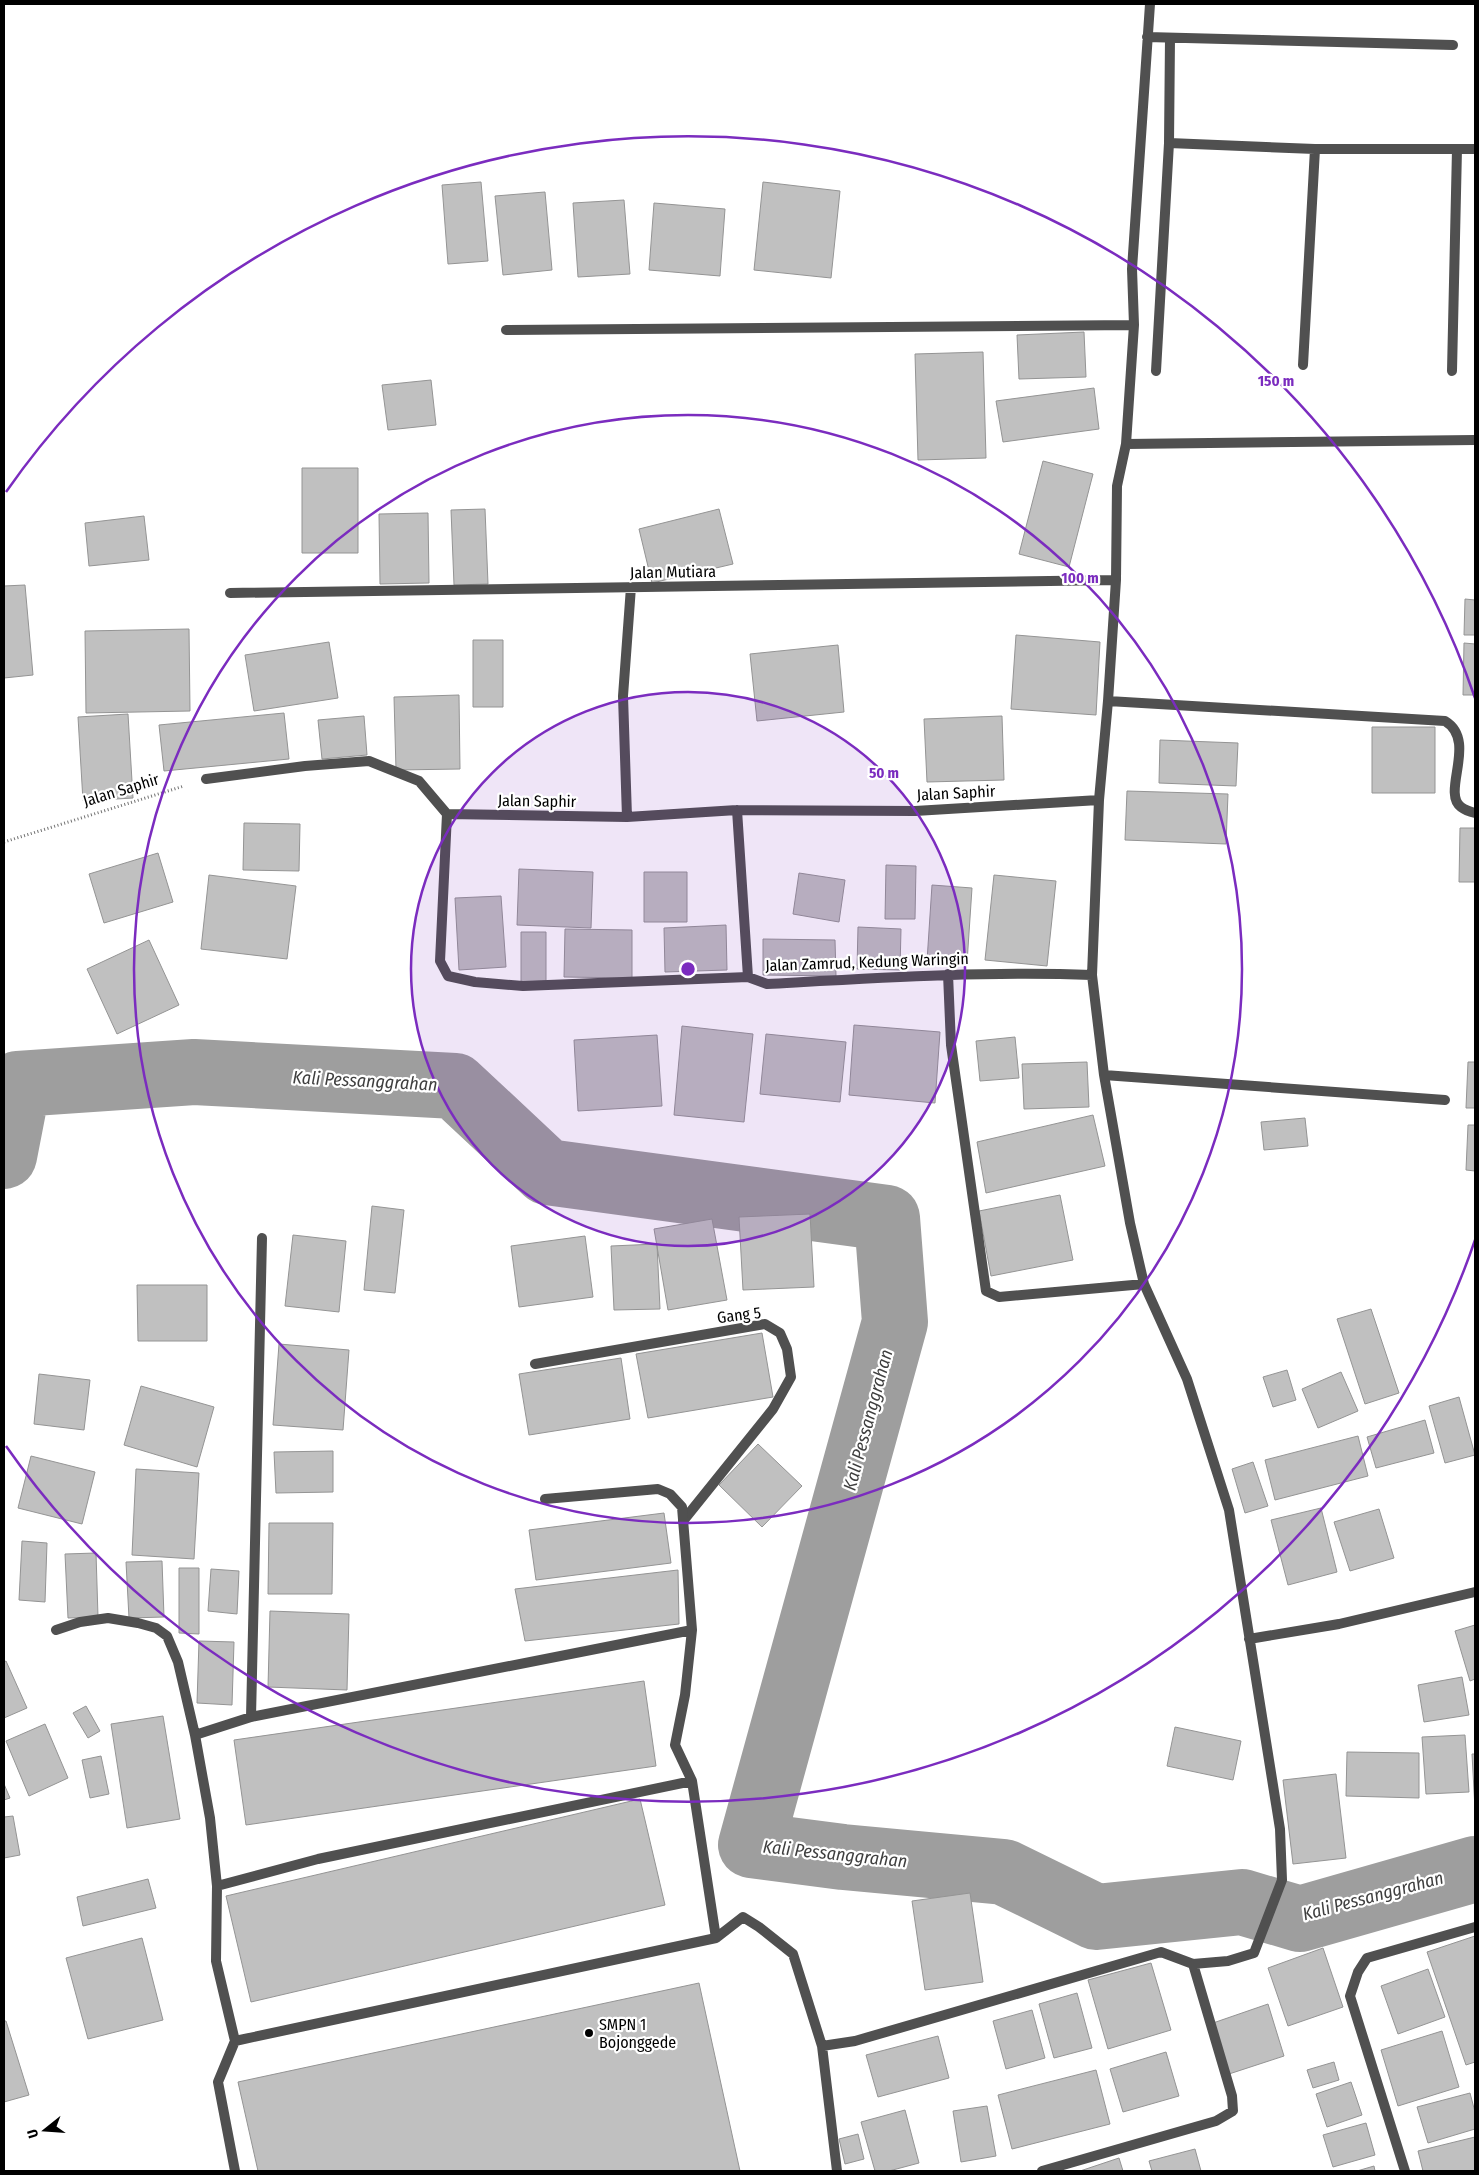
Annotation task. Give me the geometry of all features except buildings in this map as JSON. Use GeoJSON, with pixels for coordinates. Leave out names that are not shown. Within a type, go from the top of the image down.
{"type":"FeatureCollection","features":[{"type":"Feature","properties":{"kind":"street"},"geometry":{"type":"LineString","coordinates":[[822,2046],[855,2041],[1161,1952],[1194,1964],[1228,1961],[1254,1953],[1282,1880],[1280,1830],[1229,1510],[1187,1379],[1144,1284],[1130,1222],[1104,1075],[1092,975],[1099,800],[1116,580],[1117,486],[1126,444],[1134,325],[1132,269],[1150,4]]}},
{"type":"Feature","properties":{"kind":"street"},"geometry":{"type":"LineString","coordinates":[[1147,37],[1453,45]]}},
{"type":"Feature","properties":{"kind":"street"},"geometry":{"type":"LineString","coordinates":[[1156,371],[1169,143],[1170,38]]}},
{"type":"Feature","properties":{"kind":"street"},"geometry":{"type":"LineString","coordinates":[[1169,143],[1316,149],[1475,149]]}},
{"type":"Feature","properties":{"kind":"street"},"geometry":{"type":"LineString","coordinates":[[1303,365],[1316,149]]}},
{"type":"Feature","properties":{"kind":"street"},"geometry":{"type":"LineString","coordinates":[[1452,371],[1457,149]]}},
{"type":"Feature","properties":{"kind":"street"},"geometry":{"type":"LineString","coordinates":[[506,330],[1134,325]]}},
{"type":"Feature","properties":{"kind":"street"},"geometry":{"type":"LineString","coordinates":[[1126,444],[1475,440]]}},
{"type":"Feature","properties":{"kind":"street","name":"Jalan Mutiara"},"geometry":{"type":"LineString","coordinates":[[230,592],[1116,580]]}},
{"type":"Feature","properties":{"kind":"street"},"geometry":{"type":"LineString","coordinates":[[627,817],[623,696],[631,587]]}},
{"type":"Feature","properties":{"kind":"street"},"geometry":{"type":"LineString","coordinates":[[1108,701],[1445,721],[1454,726],[1460,742],[1457,803],[1461,808],[1475,813]]}},
{"type":"Feature","properties":{"kind":"street"},"geometry":{"type":"LineString","coordinates":[[206,779],[305,766],[368,761],[419,781],[447,814]]}},
{"type":"Feature","properties":{"kind":"street","name":"Jalan Saphir"},"geometry":{"type":"LineString","coordinates":[[447,814],[627,817],[737,810],[915,811],[1099,800]]}},
{"type":"Feature","properties":{"kind":"street"},"geometry":{"type":"LineString","coordinates":[[737,810],[748,978]]}},
{"type":"Feature","properties":{"kind":"street","name":"Jalan Zamrud, Kedung Waringin"},"geometry":{"type":"LineString","coordinates":[[447,814],[440,961],[448,976],[475,982],[523,986],[748,978],[767,984],[948,974],[1024,972],[1092,975]]}},
{"type":"Feature","properties":{"kind":"street"},"geometry":{"type":"LineString","coordinates":[[948,974],[953,1061],[986,1291],[998,1297],[1144,1284]]}},
{"type":"Feature","properties":{"kind":"street"},"geometry":{"type":"LineString","coordinates":[[1104,1075],[1446,1100]]}},
{"type":"Feature","properties":{"kind":"street"},"geometry":{"type":"LineString","coordinates":[[251,1717],[262,1238]]}},
{"type":"Feature","properties":{"kind":"street","name":"Gang 5"},"geometry":{"type":"LineString","coordinates":[[535,1364],[766,1324],[780,1333],[787,1349],[791,1377],[773,1409],[683,1521]]}},
{"type":"Feature","properties":{"kind":"street"},"geometry":{"type":"LineString","coordinates":[[545,1499],[658,1489],[670,1494],[682,1507],[692,1630],[685,1695],[675,1745],[692,1781],[716,1938]]}},
{"type":"Feature","properties":{"kind":"street"},"geometry":{"type":"LineString","coordinates":[[1249,1639],[1339,1624],[1475,1592]]}},
{"type":"Feature","properties":{"kind":"street"},"geometry":{"type":"LineString","coordinates":[[56,1630],[80,1622],[108,1618],[156,1628],[167,1636],[178,1662],[195,1735],[210,1818],[217,1886],[216,1961],[235,2041],[218,2082],[235,2171]]}},
{"type":"Feature","properties":{"kind":"street"},"geometry":{"type":"LineString","coordinates":[[195,1735],[251,1717],[692,1630]]}},
{"type":"Feature","properties":{"kind":"street"},"geometry":{"type":"LineString","coordinates":[[217,1886],[318,1859],[692,1781]]}},
{"type":"Feature","properties":{"kind":"street"},"geometry":{"type":"LineString","coordinates":[[235,2041],[716,1938],[743,1917],[759,1926],[793,1954],[822,2046],[837,2171]]}},
{"type":"Feature","properties":{"kind":"street"},"geometry":{"type":"LineString","coordinates":[[1405,2171],[1350,1996],[1358,1972],[1367,1958],[1475,1927]]}},
{"type":"Feature","properties":{"kind":"street"},"geometry":{"type":"LineString","coordinates":[[1042,2171],[1216,2121],[1233,2110],[1232,2096],[1194,1964]]}},
{"type":"Feature","properties":{"kind":"path","name":"Jalan Saphir"},"geometry":{"type":"LineString","coordinates":[[4,842],[206,779]]}},
{"type":"Feature","properties":{"kind":"waterway","name":"Kali Pessanggrahan"},"geometry":{"type":"LineString","coordinates":[[4,1156],[18,1084],[194,1072],[455,1086],[547,1172],[887,1218],[895,1322],[751,1845],[843,1857],[1004,1872],[1096,1917],[1242,1902],[1300,1919],[1475,1869]]}},
{"type":"Feature","properties":{"kind":"place","name":"SMPN 1 Bojonggede"},"geometry":{"type":"Point","coordinates":[589,2033]}}]}
